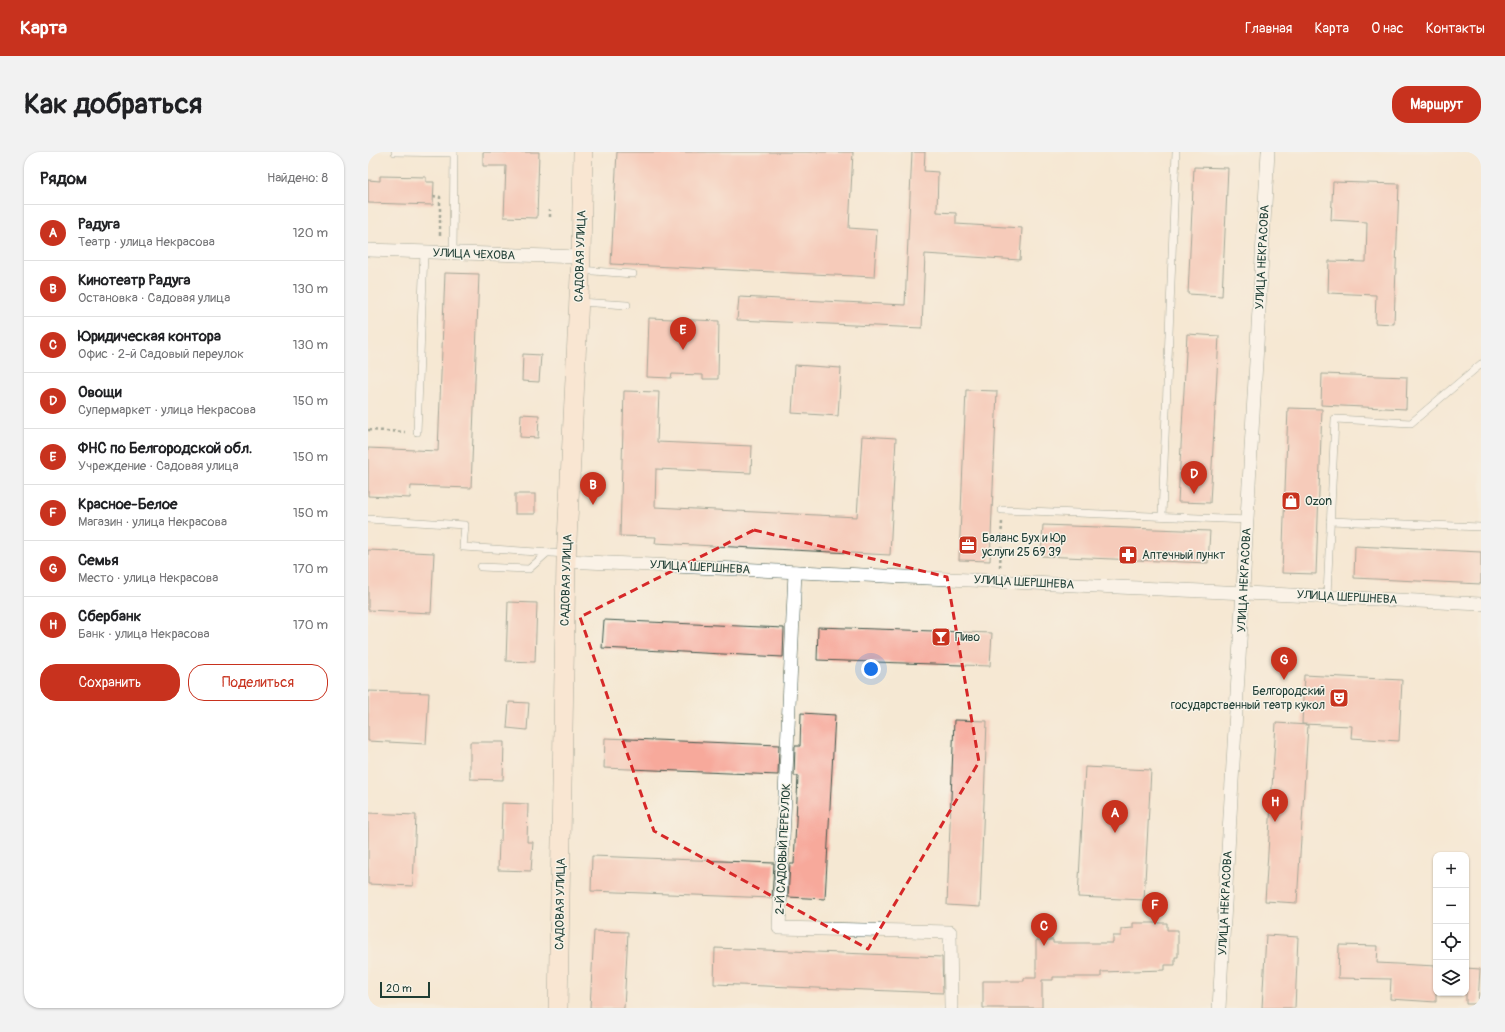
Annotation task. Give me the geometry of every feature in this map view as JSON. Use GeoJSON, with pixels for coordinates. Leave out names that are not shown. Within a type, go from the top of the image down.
{"type":"FeatureCollection","features":[{"type":"Feature","properties":{"kind":"main road","name":"САДОВАЯ УЛИЦА"},"geometry":{"type":"LineString","coordinates":[[558,1008],[566,558],[580,264],[583,152]]}},
{"type":"Feature","properties":{"kind":"street","name":"УЛИЦА НЕКРАСОВА"},"geometry":{"type":"LineString","coordinates":[[1219,1008],[1268,152]]}},
{"type":"Feature","properties":{"kind":"street","name":"УЛИЦА ЧЕХОВА"},"geometry":{"type":"LineString","coordinates":[[368,250],[453,253],[580,264]]}},
{"type":"Feature","properties":{"kind":"street","name":"УЛИЦА ШЕРШНЕВА"},"geometry":{"type":"LineString","coordinates":[[566,558],[796,572],[1481,604]]}},
{"type":"Feature","properties":{"kind":"street","name":"2-Й САДОВЫЙ ПЕРЕУЛОК"},"geometry":{"type":"LineString","coordinates":[[796,572],[779,928],[950,932],[950,1008]]}},
{"type":"Feature","properties":{"kind":"lane"},"geometry":{"type":"LineString","coordinates":[[395,152],[454,152],[453,253]]}},
{"type":"Feature","properties":{"kind":"lane"},"geometry":{"type":"LineString","coordinates":[[1162,516],[1176,152]]}},
{"type":"Feature","properties":{"kind":"lane"},"geometry":{"type":"LineString","coordinates":[[418,432],[424,252]]}},
{"type":"Feature","properties":{"kind":"lane"},"geometry":{"type":"LineString","coordinates":[[580,264],[633,274]]}},
{"type":"Feature","properties":{"kind":"lane"},"geometry":{"type":"LineString","coordinates":[[578,302],[627,305]]}},
{"type":"Feature","properties":{"kind":"lane"},"geometry":{"type":"LineString","coordinates":[[1327,596],[1335,419],[1410,423],[1481,364]]}},
{"type":"Feature","properties":{"kind":"lane"},"geometry":{"type":"LineString","coordinates":[[1002,510],[1248,520]]}},
{"type":"Feature","properties":{"kind":"lane"},"geometry":{"type":"LineString","coordinates":[[368,519],[465,525],[463,547],[547,553],[566,558]]}},
{"type":"Feature","properties":{"kind":"lane"},"geometry":{"type":"LineString","coordinates":[[1330,521],[1481,527]]}},
{"type":"Feature","properties":{"kind":"lane"},"geometry":{"type":"LineString","coordinates":[[481,567],[529,569],[547,553]]}},
{"type":"Feature","properties":{"kind":"path"},"geometry":{"type":"LineString","coordinates":[[434,196],[440,196],[440,237]]}},
{"type":"Feature","properties":{"kind":"path"},"geometry":{"type":"LineString","coordinates":[[550,210],[550,217]]}},
{"type":"Feature","properties":{"kind":"path"},"geometry":{"type":"LineString","coordinates":[[368,430],[418,432]]}},
{"type":"Feature","properties":{"kind":"path"},"geometry":{"type":"LineString","coordinates":[[1000,568],[1002,510]]}},
{"type":"Feature","properties":{"kind":"highlighted area"},"geometry":{"type":"Polygon","coordinates":[[[754,530],[947,577],[979,762],[868,949],[654,831],[580,617],[754,530]]]}},
{"type":"Feature","properties":{"kind":"building"},"geometry":{"type":"Polygon","coordinates":[[[483,152],[539,152],[537,218],[504,217],[506,166],[483,166],[483,152]]]}},
{"type":"Feature","properties":{"kind":"building"},"geometry":{"type":"Polygon","coordinates":[[[617,152],[853,152],[849,228],[877,230],[874,277],[611,264],[617,152]]]}},
{"type":"Feature","properties":{"kind":"building"},"geometry":{"type":"Polygon","coordinates":[[[912,152],[925,152],[924,171],[938,172],[937,212],[956,213],[956,224],[1022,228],[1020,260],[925,254],[922,328],[737,320],[739,297],[905,305],[912,152]]]}},
{"type":"Feature","properties":{"kind":"building"},"geometry":{"type":"Polygon","coordinates":[[[1194,167],[1228,168],[1222,296],[1188,294],[1194,167]]]}},
{"type":"Feature","properties":{"kind":"building"},"geometry":{"type":"Polygon","coordinates":[[[380,176],[426,177],[426,182],[434,182],[433,205],[368,203],[368,180],[380,181],[380,176]]]}},
{"type":"Feature","properties":{"kind":"building"},"geometry":{"type":"Polygon","coordinates":[[[1333,182],[1399,184],[1394,324],[1375,323],[1376,295],[1328,293],[1329,261],[1366,262],[1367,222],[1331,220],[1333,182]]]}},
{"type":"Feature","properties":{"kind":"building"},"geometry":{"type":"Polygon","coordinates":[[[445,273],[479,274],[471,488],[411,486],[410,498],[368,496],[368,448],[438,451],[445,273]]]}},
{"type":"Feature","properties":{"kind":"building"},"geometry":{"type":"Polygon","coordinates":[[[649,318],[719,321],[718,379],[703,379],[703,375],[672,374],[671,378],[647,377],[649,318]]]}},
{"type":"Feature","properties":{"kind":"building"},"geometry":{"type":"Polygon","coordinates":[[[1187,334],[1219,336],[1210,503],[1178,502],[1187,334]]]}},
{"type":"Feature","properties":{"kind":"building"},"geometry":{"type":"Polygon","coordinates":[[[523,354],[541,355],[539,382],[522,381],[523,354]]]}},
{"type":"Feature","properties":{"kind":"building"},"geometry":{"type":"Polygon","coordinates":[[[795,365],[841,368],[838,416],[792,413],[795,365]]]}},
{"type":"Feature","properties":{"kind":"building"},"geometry":{"type":"Polygon","coordinates":[[[1322,374],[1407,377],[1406,409],[1321,405],[1322,374]]]}},
{"type":"Feature","properties":{"kind":"building"},"geometry":{"type":"Polygon","coordinates":[[[966,390],[997,391],[990,561],[959,560],[966,390]]]}},
{"type":"Feature","properties":{"kind":"building"},"geometry":{"type":"Polygon","coordinates":[[[624,391],[659,392],[657,442],[752,446],[751,473],[656,469],[655,507],[857,517],[862,436],[896,438],[890,555],[655,543],[656,537],[620,536],[624,391]]]}},
{"type":"Feature","properties":{"kind":"building"},"geometry":{"type":"Polygon","coordinates":[[[1288,408],[1322,409],[1316,574],[1282,573],[1288,408]]]}},
{"type":"Feature","properties":{"kind":"building"},"geometry":{"type":"Polygon","coordinates":[[[521,414],[539,415],[538,438],[520,437],[521,414]]]}},
{"type":"Feature","properties":{"kind":"building"},"geometry":{"type":"Polygon","coordinates":[[[515,494],[535,494],[535,514],[515,514],[515,494]]]}},
{"type":"Feature","properties":{"kind":"building"},"geometry":{"type":"Polygon","coordinates":[[[1043,525],[1210,531],[1208,563],[1041,556],[1043,525]]]}},
{"type":"Feature","properties":{"kind":"building"},"geometry":{"type":"Polygon","coordinates":[[[1355,546],[1481,552],[1481,584],[1354,578],[1355,546]]]}},
{"type":"Feature","properties":{"kind":"building"},"geometry":{"type":"Polygon","coordinates":[[[368,550],[434,553],[431,613],[368,610],[368,550]]]}},
{"type":"Feature","properties":{"kind":"building"},"geometry":{"type":"Polygon","coordinates":[[[508,602],[537,603],[535,662],[506,661],[508,602]]]}},
{"type":"Feature","properties":{"kind":"building"},"geometry":{"type":"Polygon","coordinates":[[[604,620],[784,628],[783,657],[602,648],[604,620]]]}},
{"type":"Feature","properties":{"kind":"building"},"geometry":{"type":"Polygon","coordinates":[[[818,627],[992,633],[990,666],[817,660],[818,627]]]}},
{"type":"Feature","properties":{"kind":"building"},"geometry":{"type":"Polygon","coordinates":[[[1304,675],[1402,680],[1399,741],[1351,738],[1352,726],[1302,724],[1304,675]]]}},
{"type":"Feature","properties":{"kind":"building"},"geometry":{"type":"Polygon","coordinates":[[[368,691],[429,693],[426,744],[368,741],[368,691]]]}},
{"type":"Feature","properties":{"kind":"building"},"geometry":{"type":"Polygon","coordinates":[[[509,702],[529,703],[527,730],[507,728],[509,702]]]}},
{"type":"Feature","properties":{"kind":"building"},"geometry":{"type":"Polygon","coordinates":[[[801,713],[835,715],[825,899],[788,897],[790,864],[794,864],[798,776],[794,776],[795,746],[800,746],[801,713]]]}},
{"type":"Feature","properties":{"kind":"building"},"geometry":{"type":"Polygon","coordinates":[[[954,720],[987,721],[980,907],[947,905],[954,720]]]}},
{"type":"Feature","properties":{"kind":"building"},"geometry":{"type":"Polygon","coordinates":[[[1276,723],[1308,725],[1297,903],[1265,901],[1276,723]]]}},
{"type":"Feature","properties":{"kind":"building"},"geometry":{"type":"Polygon","coordinates":[[[605,738],[779,745],[778,775],[604,768],[605,738]]]}},
{"type":"Feature","properties":{"kind":"building"},"geometry":{"type":"Polygon","coordinates":[[[470,742],[504,742],[503,780],[470,779],[470,742]]]}},
{"type":"Feature","properties":{"kind":"building"},"geometry":{"type":"Polygon","coordinates":[[[1085,767],[1151,770],[1144,900],[1078,897],[1085,767]]]}},
{"type":"Feature","properties":{"kind":"building"},"geometry":{"type":"Polygon","coordinates":[[[502,803],[528,804],[527,842],[533,842],[531,871],[498,870],[499,841],[501,841],[502,803]]]}},
{"type":"Feature","properties":{"kind":"building"},"geometry":{"type":"Polygon","coordinates":[[[368,813],[416,815],[413,886],[368,884],[368,813]]]}},
{"type":"Feature","properties":{"kind":"building"},"geometry":{"type":"Polygon","coordinates":[[[592,856],[774,863],[772,898],[591,891],[592,856]]]}},
{"type":"Feature","properties":{"kind":"building"},"geometry":{"type":"Polygon","coordinates":[[[1133,923],[1167,923],[1167,930],[1178,930],[1178,957],[1175,957],[1175,965],[1165,965],[1165,970],[1101,972],[1101,977],[1053,977],[1053,980],[1042,980],[1042,1008],[983,1008],[983,981],[1024,981],[1024,978],[1036,978],[1036,940],[1053,940],[1053,943],[1113,943],[1113,936],[1121,936],[1121,929],[1133,928],[1133,923]]]}},
{"type":"Feature","properties":{"kind":"building"},"geometry":{"type":"Polygon","coordinates":[[[594,931],[628,932],[624,1008],[590,1008],[594,931]]]}},
{"type":"Feature","properties":{"kind":"building"},"geometry":{"type":"Polygon","coordinates":[[[1266,935],[1298,937],[1295,1008],[1262,1008],[1266,935]]]}},
{"type":"Feature","properties":{"kind":"building"},"geometry":{"type":"Polygon","coordinates":[[[1339,945],[1378,946],[1377,963],[1433,966],[1433,996],[1436,996],[1436,1002],[1390,999],[1391,979],[1338,978],[1339,945]]]}},
{"type":"Feature","properties":{"kind":"building"},"geometry":{"type":"Polygon","coordinates":[[[715,948],[942,957],[943,993],[714,984],[715,948]]]}},
{"type":"Feature","properties":{"kind":"building"},"geometry":{"type":"Polygon","coordinates":[[[1469,968],[1480,969],[1478,1004],[1466,1004],[1466,996],[1469,996],[1469,968]]]}},
{"type":"Feature","properties":{"kind":"place","name":"ФНС по Белгородской обл."},"geometry":{"type":"Point","coordinates":[683,350]}},
{"type":"Feature","properties":{"kind":"place","name":"Овощи"},"geometry":{"type":"Point","coordinates":[1194,494]}},
{"type":"Feature","properties":{"kind":"place","name":"Ozon"},"geometry":{"type":"Point","coordinates":[1291,501]}},
{"type":"Feature","properties":{"kind":"place","name":"Кинотеатр Радуга"},"geometry":{"type":"Point","coordinates":[593,505]}},
{"type":"Feature","properties":{"kind":"place","name":"Баланс Бух и Юр услуги 25 69 39"},"geometry":{"type":"Point","coordinates":[968,545]}},
{"type":"Feature","properties":{"kind":"place","name":"Аптечный пункт"},"geometry":{"type":"Point","coordinates":[1128,555]}},
{"type":"Feature","properties":{"kind":"place","name":"Пиво"},"geometry":{"type":"Point","coordinates":[941,637]}},
{"type":"Feature","properties":{"kind":"place","name":"Семья"},"geometry":{"type":"Point","coordinates":[1284,680]}},
{"type":"Feature","properties":{"kind":"place","name":"Белгородский государственный театр кукол"},"geometry":{"type":"Point","coordinates":[1339,698]}},
{"type":"Feature","properties":{"kind":"place","name":"Сбербанк"},"geometry":{"type":"Point","coordinates":[1275,822]}},
{"type":"Feature","properties":{"kind":"place","name":"Радуга"},"geometry":{"type":"Point","coordinates":[1115,833]}},
{"type":"Feature","properties":{"kind":"place","name":"Красное-Белое"},"geometry":{"type":"Point","coordinates":[1155,925]}},
{"type":"Feature","properties":{"kind":"place","name":"Юридическая контора"},"geometry":{"type":"Point","coordinates":[1044,946]}}]}
